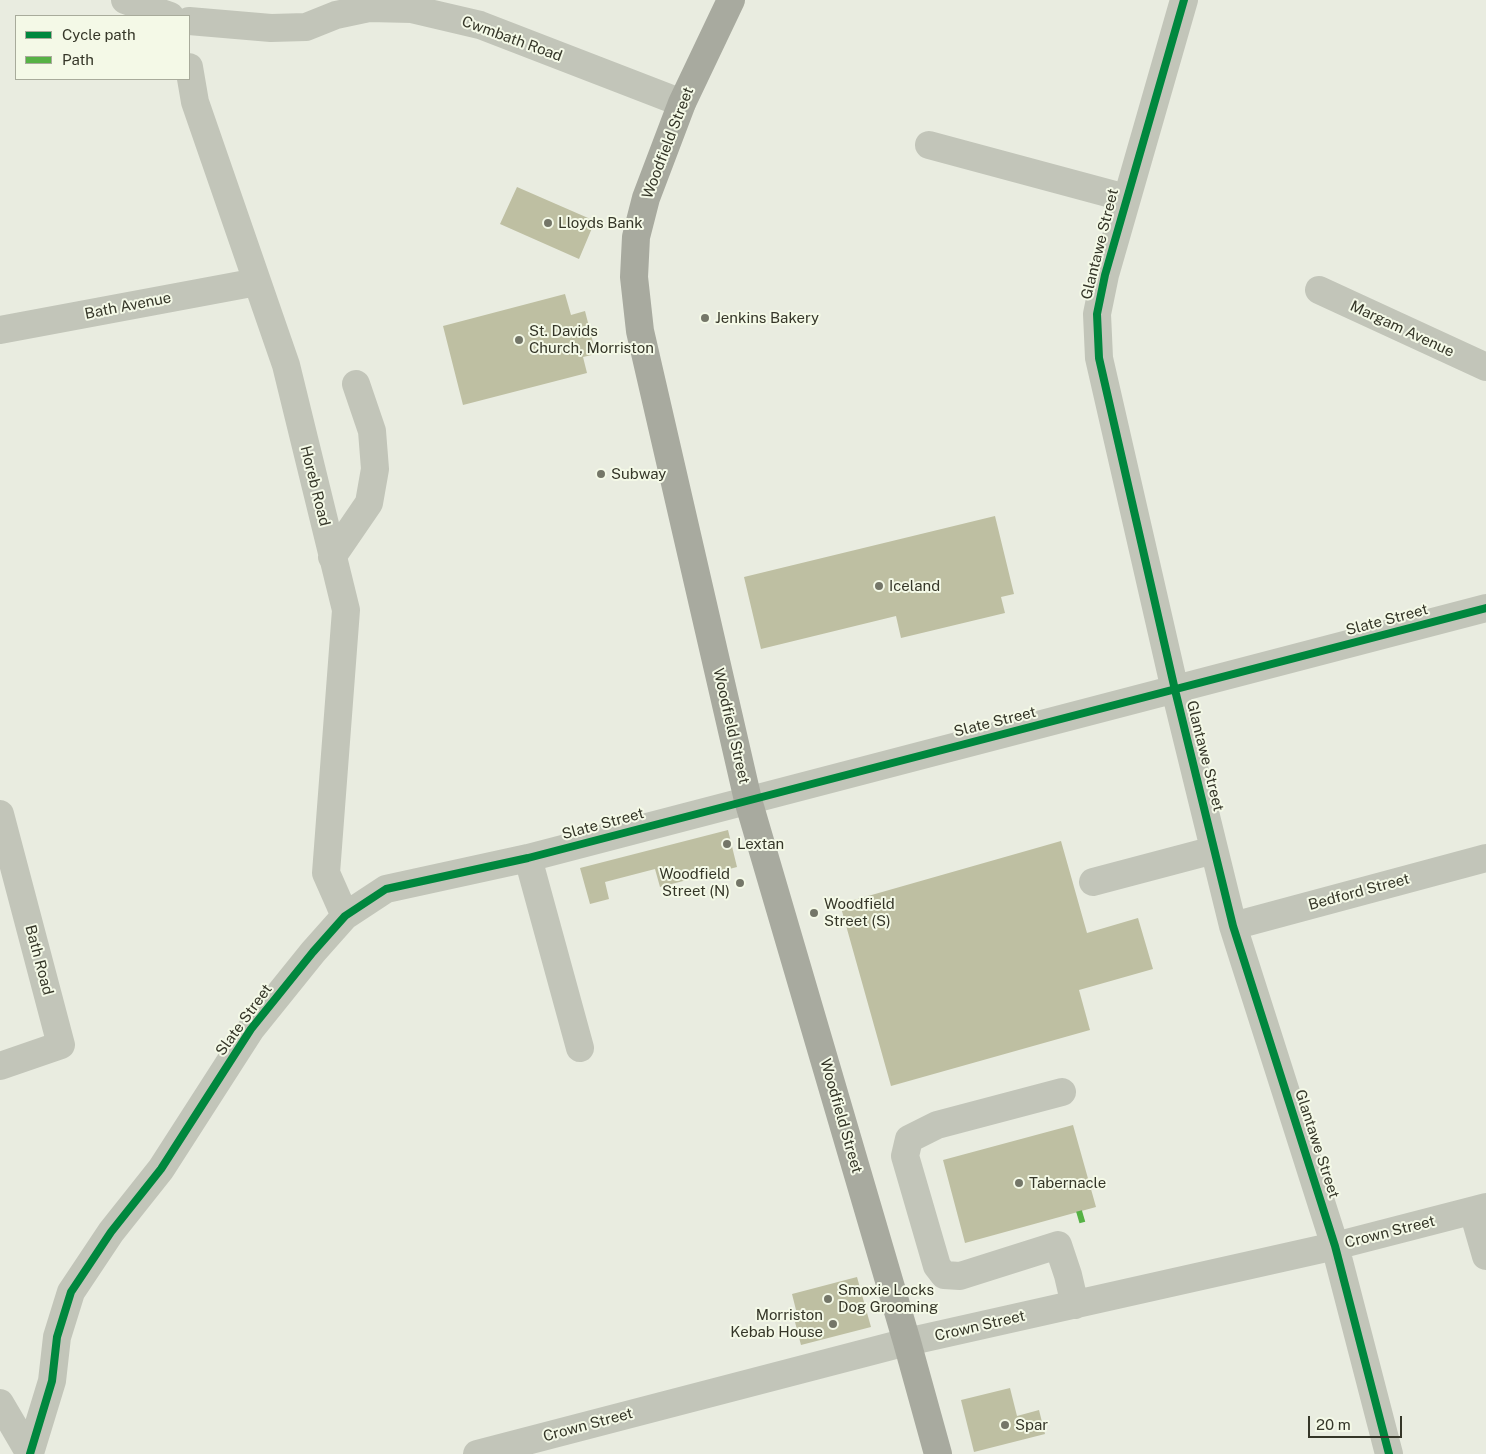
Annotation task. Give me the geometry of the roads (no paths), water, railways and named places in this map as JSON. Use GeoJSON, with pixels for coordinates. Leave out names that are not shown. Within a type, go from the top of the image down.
{"type":"FeatureCollection","features":[{"type":"Feature","properties":{"kind":"main road","name":"Woodfield Street"},"geometry":{"type":"LineString","coordinates":[[732,0],[682,103],[646,198],[636,237],[634,277],[640,331],[748,800],[938,1454]]}},
{"type":"Feature","properties":{"kind":"street"},"geometry":{"type":"LineString","coordinates":[[125,0],[167,15]]}},
{"type":"Feature","properties":{"kind":"street","name":"Glantawe Street"},"geometry":{"type":"LineString","coordinates":[[1184,0],[1105,275],[1097,314],[1099,358],[1174,690],[1233,926],[1335,1246],[1389,1454]]}},
{"type":"Feature","properties":{"kind":"street","name":"Cwmbath Road"},"geometry":{"type":"LineString","coordinates":[[190,21],[271,28],[306,27],[334,7],[412,9],[480,25],[682,103]]}},
{"type":"Feature","properties":{"kind":"street","name":"Horeb Road"},"geometry":{"type":"LineString","coordinates":[[190,73],[195,102],[286,365],[346,610],[326,873],[345,916]]}},
{"type":"Feature","properties":{"kind":"street"},"geometry":{"type":"LineString","coordinates":[[929,145],[1126,198]]}},
{"type":"Feature","properties":{"kind":"street","name":"Bath Avenue"},"geometry":{"type":"LineString","coordinates":[[0,330],[257,282]]}},
{"type":"Feature","properties":{"kind":"street","name":"Margam Avenue"},"geometry":{"type":"LineString","coordinates":[[1319,290],[1486,368]]}},
{"type":"Feature","properties":{"kind":"street"},"geometry":{"type":"LineString","coordinates":[[332,557],[369,504],[375,469],[372,431],[356,384]]}},
{"type":"Feature","properties":{"kind":"street","name":"Slate Street"},"geometry":{"type":"LineString","coordinates":[[30,1454],[52,1381],[57,1337],[71,1292],[111,1232],[160,1169],[250,1029],[345,916],[386,889],[528,858],[1486,608]]}},
{"type":"Feature","properties":{"kind":"street","name":"Bath Road"},"geometry":{"type":"LineString","coordinates":[[0,814],[61,1045],[0,1066]]}},
{"type":"Feature","properties":{"kind":"street"},"geometry":{"type":"LineString","coordinates":[[1093,882],[1214,850]]}},
{"type":"Feature","properties":{"kind":"street"},"geometry":{"type":"LineString","coordinates":[[528,858],[580,1048]]}},
{"type":"Feature","properties":{"kind":"street","name":"Bedford Street"},"geometry":{"type":"LineString","coordinates":[[1233,926],[1486,858]]}},
{"type":"Feature","properties":{"kind":"street"},"geometry":{"type":"LineString","coordinates":[[1062,1092],[937,1125],[908,1139],[905,1156],[937,1266],[944,1275],[960,1276],[1058,1245],[1075,1305]]}},
{"type":"Feature","properties":{"kind":"street"},"geometry":{"type":"LineString","coordinates":[[1480,1209],[1486,1256]]}},
{"type":"Feature","properties":{"kind":"street","name":"Crown Street"},"geometry":{"type":"LineString","coordinates":[[477,1454],[907,1342],[1335,1246],[1480,1209]]}},
{"type":"Feature","properties":{"kind":"street"},"geometry":{"type":"LineString","coordinates":[[0,1403],[30,1454]]}},
{"type":"Feature","properties":{"kind":"place","name":"Lloyds Bank"},"geometry":{"type":"Point","coordinates":[548,223]}},
{"type":"Feature","properties":{"kind":"place","name":"Jenkins Bakery"},"geometry":{"type":"Point","coordinates":[705,318]}},
{"type":"Feature","properties":{"kind":"place","name":"St. Davids Church, Morriston"},"geometry":{"type":"Point","coordinates":[519,340]}},
{"type":"Feature","properties":{"kind":"place","name":"Subway"},"geometry":{"type":"Point","coordinates":[601,474]}},
{"type":"Feature","properties":{"kind":"place","name":"Iceland"},"geometry":{"type":"Point","coordinates":[879,586]}},
{"type":"Feature","properties":{"kind":"place","name":"Lextan"},"geometry":{"type":"Point","coordinates":[727,844]}},
{"type":"Feature","properties":{"kind":"place","name":"Woodfield Street (N)"},"geometry":{"type":"Point","coordinates":[740,883]}},
{"type":"Feature","properties":{"kind":"place","name":"Woodfield Street (S)"},"geometry":{"type":"Point","coordinates":[814,913]}},
{"type":"Feature","properties":{"kind":"place","name":"Tabernacle"},"geometry":{"type":"Point","coordinates":[1019,1183]}},
{"type":"Feature","properties":{"kind":"place","name":"Smoxie Locks Dog Grooming"},"geometry":{"type":"Point","coordinates":[828,1299]}},
{"type":"Feature","properties":{"kind":"place","name":"Morriston Kebab House"},"geometry":{"type":"Point","coordinates":[833,1324]}},
{"type":"Feature","properties":{"kind":"place","name":"Spar"},"geometry":{"type":"Point","coordinates":[1005,1425]}}]}
